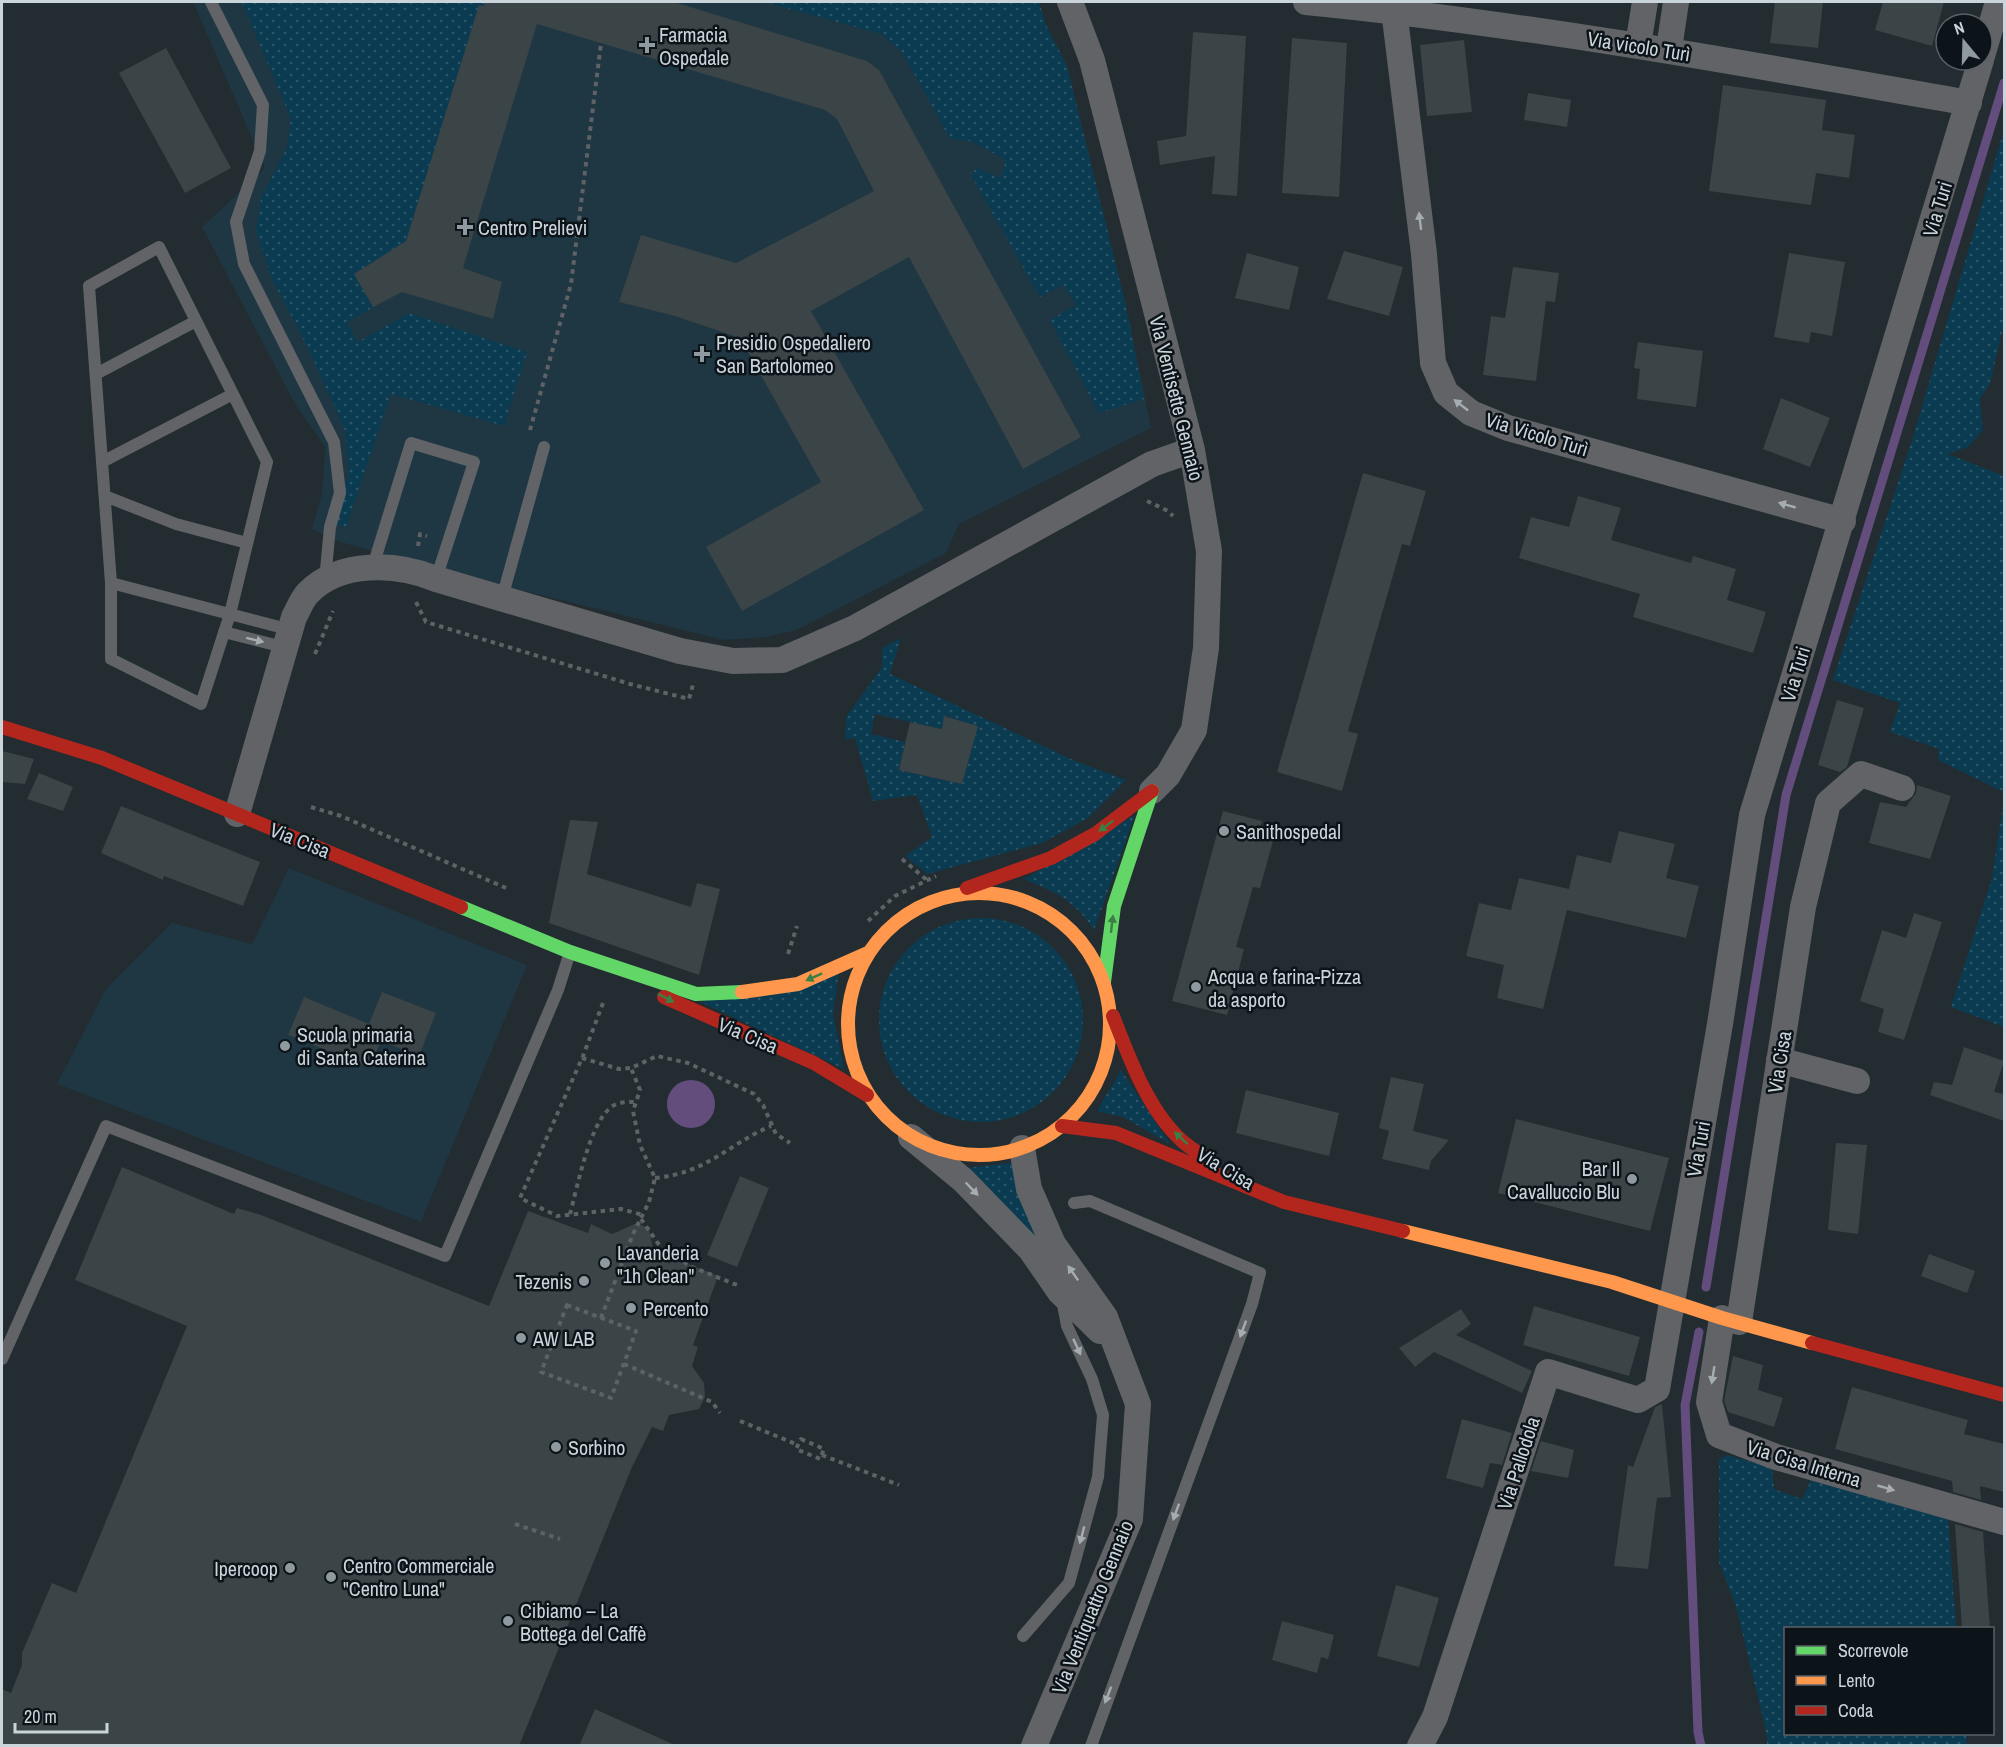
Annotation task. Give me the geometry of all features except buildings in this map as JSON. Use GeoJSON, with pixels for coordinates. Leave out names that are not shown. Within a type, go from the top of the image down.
{"type":"FeatureCollection","features":[{"type":"Feature","properties":{"kind":"street","name":"Via Ventisette Gennaio"},"geometry":{"type":"LineString","coordinates":[[943,897],[1051,858],[1095,834],[1152,791],[1167,775],[1194,730],[1206,648],[1209,551],[1192,450],[1092,60],[1070,2]]}},
{"type":"Feature","properties":{"kind":"street","name":"Via vicolo Turì"},"geometry":{"type":"LineString","coordinates":[[1306,2],[1394,6],[1669,50],[1969,103]]}},
{"type":"Feature","properties":{"kind":"street"},"geometry":{"type":"LineString","coordinates":[[1638,45],[1645,2]]}},
{"type":"Feature","properties":{"kind":"street"},"geometry":{"type":"LineString","coordinates":[[1669,50],[1676,2]]}},
{"type":"Feature","properties":{"kind":"street","name":"Via Vicolo Turì"},"geometry":{"type":"LineString","coordinates":[[1394,6],[1424,254],[1433,363],[1446,393],[1472,413],[1508,428],[1843,521]]}},
{"type":"Feature","properties":{"kind":"street","name":"Via Turi"},"geometry":{"type":"LineString","coordinates":[[1671,1303],[1720,1024],[1752,815],[1977,72]]}},
{"type":"Feature","properties":{"kind":"street"},"geometry":{"type":"LineString","coordinates":[[237,814],[294,617],[308,593],[332,591],[333,575],[373,566],[416,571],[436,579],[680,651],[733,661],[782,660],[855,628],[1152,464],[1192,450]]}},
{"type":"Feature","properties":{"kind":"street","name":"Via Cisa"},"geometry":{"type":"LineString","coordinates":[[2,727],[102,758],[570,952],[696,1013],[814,1063],[867,1095]]}},
{"type":"Feature","properties":{"kind":"street","name":"Via Cisa"},"geometry":{"type":"LineString","coordinates":[[1731,1320],[1779,1060],[1803,906],[1828,803],[1861,774],[1902,788]]}},
{"type":"Feature","properties":{"kind":"street","name":"Via Ventisette Gennaio"},"geometry":{"type":"LineString","coordinates":[[1104,982],[1114,906],[1129,854],[1152,791]]}},
{"type":"Feature","properties":{"kind":"street"},"geometry":{"type":"LineString","coordinates":[[983,892],[1022,900],[1058,918],[1086,947],[1104,982],[1111,1023],[1105,1063],[1087,1100],[1062,1125],[1022,1148],[985,1156],[946,1152],[911,1137],[887,1119],[867,1095],[852,1061],[846,1024],[852,987],[868,953],[896,922],[913,910],[943,897],[983,892]]}},
{"type":"Feature","properties":{"kind":"street","name":"Via Cisa"},"geometry":{"type":"LineString","coordinates":[[595,963],[696,994],[754,992],[798,984],[868,953]]}},
{"type":"Feature","properties":{"kind":"street","name":"Via Cisa"},"geometry":{"type":"LineString","coordinates":[[1107,1001],[1128,1056],[1177,1136],[1212,1163],[1284,1202]]}},
{"type":"Feature","properties":{"kind":"street"},"geometry":{"type":"LineString","coordinates":[[1779,1060],[1857,1081]]}},
{"type":"Feature","properties":{"kind":"street","name":"Via Cisa"},"geometry":{"type":"LineString","coordinates":[[1062,1125],[1116,1133],[1284,1202],[1612,1282],[1671,1303],[2004,1395]]}},
{"type":"Feature","properties":{"kind":"street","name":"Via Ventiquattro Gennaio"},"geometry":{"type":"LineString","coordinates":[[911,1137],[963,1180],[1031,1251],[1060,1292],[1098,1329],[1123,1359]]}},
{"type":"Feature","properties":{"kind":"street","name":"Via Ventiquattro Gennaio"},"geometry":{"type":"LineString","coordinates":[[1022,1148],[1029,1189],[1053,1244],[1105,1317],[1123,1359],[1138,1404],[1130,1520],[1034,1746]]}},
{"type":"Feature","properties":{"kind":"street","name":"Via Pallodola"},"geometry":{"type":"LineString","coordinates":[[1420,1746],[1435,1717],[1548,1372],[1638,1400],[1657,1389],[1671,1303]]}},
{"type":"Feature","properties":{"kind":"street","name":"Via Cisa Interna"},"geometry":{"type":"LineString","coordinates":[[1731,1320],[1709,1402],[1719,1435],[1776,1457],[2004,1522]]}},
{"type":"Feature","properties":{"kind":"lane"},"geometry":{"type":"LineString","coordinates":[[211,2],[263,105],[260,150],[236,222],[244,264],[334,442],[340,493],[330,527],[332,591]]}},
{"type":"Feature","properties":{"kind":"lane"},"geometry":{"type":"LineString","coordinates":[[159,247],[196,321],[267,462],[230,614],[201,704],[111,659],[111,583],[89,286],[159,247]]}},
{"type":"Feature","properties":{"kind":"lane"},"geometry":{"type":"LineString","coordinates":[[96,374],[196,321]]}},
{"type":"Feature","properties":{"kind":"lane"},"geometry":{"type":"LineString","coordinates":[[102,462],[232,394]]}},
{"type":"Feature","properties":{"kind":"lane"},"geometry":{"type":"LineString","coordinates":[[373,566],[411,443],[474,462],[436,579]]}},
{"type":"Feature","properties":{"kind":"lane"},"geometry":{"type":"LineString","coordinates":[[502,598],[544,447]]}},
{"type":"Feature","properties":{"kind":"lane"},"geometry":{"type":"LineString","coordinates":[[105,496],[176,524],[247,543]]}},
{"type":"Feature","properties":{"kind":"lane"},"geometry":{"type":"LineString","coordinates":[[111,583],[230,614],[289,639]]}},
{"type":"Feature","properties":{"kind":"lane"},"geometry":{"type":"LineString","coordinates":[[224,632],[289,639]]}},
{"type":"Feature","properties":{"kind":"lane"},"geometry":{"type":"LineString","coordinates":[[2,1359],[106,1126],[445,1256],[558,990],[570,952]]}},
{"type":"Feature","properties":{"kind":"lane"},"geometry":{"type":"LineString","coordinates":[[1074,1203],[1090,1201],[1260,1273],[1248,1315],[1091,1746]]}},
{"type":"Feature","properties":{"kind":"lane"},"geometry":{"type":"LineString","coordinates":[[1023,1636],[1069,1583],[1098,1477],[1103,1415],[1092,1379],[1067,1326],[1060,1292]]}},
{"type":"Feature","properties":{"kind":"path"},"geometry":{"type":"LineString","coordinates":[[529,435],[571,284],[601,43]]}},
{"type":"Feature","properties":{"kind":"path"},"geometry":{"type":"LineString","coordinates":[[1137,501],[1149,500],[1168,511],[1180,523]]}},
{"type":"Feature","properties":{"kind":"path"},"geometry":{"type":"LineString","coordinates":[[312,663],[332,591]]}},
{"type":"Feature","properties":{"kind":"path"},"geometry":{"type":"LineString","coordinates":[[411,593],[426,622],[630,684],[689,699],[696,672]]}},
{"type":"Feature","properties":{"kind":"path"},"geometry":{"type":"LineString","coordinates":[[306,806],[340,816],[512,890]]}},
{"type":"Feature","properties":{"kind":"path"},"geometry":{"type":"LineString","coordinates":[[902,859],[928,881]]}},
{"type":"Feature","properties":{"kind":"path"},"geometry":{"type":"LineString","coordinates":[[861,928],[895,896],[948,873]]}},
{"type":"Feature","properties":{"kind":"path"},"geometry":{"type":"LineString","coordinates":[[603,1003],[582,1058],[520,1198],[557,1216],[621,1209],[642,1217],[662,1249],[677,1253],[687,1265],[737,1286]]}},
{"type":"Feature","properties":{"kind":"path"},"geometry":{"type":"LineString","coordinates":[[582,1058],[619,1069],[631,1068],[657,1056],[688,1063],[754,1094],[763,1105],[776,1134],[790,1143]]}},
{"type":"Feature","properties":{"kind":"path"},"geometry":{"type":"LineString","coordinates":[[601,1318],[642,1217],[655,1178],[640,1145],[633,1111],[640,1090],[631,1068]]}},
{"type":"Feature","properties":{"kind":"path"},"geometry":{"type":"LineString","coordinates":[[570,1214],[583,1165],[602,1118],[610,1108],[622,1102],[635,1102]]}},
{"type":"Feature","properties":{"kind":"path"},"geometry":{"type":"LineString","coordinates":[[655,1178],[675,1176],[709,1163],[736,1144],[771,1126]]}},
{"type":"Feature","properties":{"kind":"path"},"geometry":{"type":"LineString","coordinates":[[567,1305],[636,1331],[624,1364],[611,1398],[541,1372],[567,1305]]}},
{"type":"Feature","properties":{"kind":"path"},"geometry":{"type":"LineString","coordinates":[[624,1364],[712,1402],[720,1413]]}},
{"type":"Feature","properties":{"kind":"path"},"geometry":{"type":"LineString","coordinates":[[740,1421],[798,1445]]}},
{"type":"Feature","properties":{"kind":"path"},"geometry":{"type":"LineString","coordinates":[[801,1439],[824,1449],[822,1455],[820,1460],[796,1449],[801,1439]]}},
{"type":"Feature","properties":{"kind":"path"},"geometry":{"type":"LineString","coordinates":[[822,1455],[899,1485]]}},
{"type":"Feature","properties":{"kind":"path"},"geometry":{"type":"LineString","coordinates":[[515,1524],[560,1539]]}},
{"type":"Feature","properties":{"kind":"shaded area","name":"Presidio Ospedaliero San Bartolomeo"},"geometry":{"type":"Polygon","coordinates":[[[193,2],[1039,2],[1046,25],[1067,66],[1127,310],[1151,428],[959,524],[946,553],[797,630],[766,637],[724,640],[439,570],[337,541],[312,529],[322,493],[325,447],[295,404],[202,227],[265,168],[193,2]]]}},
{"type":"Feature","properties":{"kind":"shaded area"},"geometry":{"type":"Polygon","coordinates":[[[242,2],[503,2],[501,10],[479,5],[406,241],[354,274],[373,307],[347,323],[358,342],[409,313],[527,352],[504,426],[391,394],[346,527],[331,523],[349,474],[345,430],[307,346],[271,277],[256,231],[261,198],[287,148],[291,119],[242,2]]]}},
{"type":"Feature","properties":{"kind":"shaded area"},"geometry":{"type":"Polygon","coordinates":[[[765,2],[1039,2],[1046,25],[1067,66],[1127,310],[1144,399],[1099,413],[1050,320],[1076,305],[1063,285],[1040,297],[971,175],[977,168],[1001,178],[1006,160],[971,141],[950,139],[902,52],[881,34],[765,2]]]}},
{"type":"Feature","properties":{"kind":"shaded area"},"geometry":{"type":"Polygon","coordinates":[[[2004,130],[2004,323],[1990,384],[1980,399],[1983,430],[1968,447],[1948,454],[2004,476],[2004,792],[1938,760],[1939,749],[1890,732],[1900,703],[1833,680],[1912,440],[2004,130]]]}},
{"type":"Feature","properties":{"kind":"shaded area"},"geometry":{"type":"Polygon","coordinates":[[[901,638],[890,674],[1073,760],[1126,780],[1088,818],[1042,843],[927,874],[905,856],[932,837],[917,795],[873,801],[855,738],[845,740],[846,717],[882,667],[882,648],[901,638]],[[875,714],[871,734],[905,742],[899,770],[962,784],[977,726],[945,716],[942,729],[875,714]]]}},
{"type":"Feature","properties":{"kind":"shaded area"},"geometry":{"type":"Polygon","coordinates":[[[2004,798],[2004,1027],[1951,1007],[1992,878],[2004,798]]]}},
{"type":"Feature","properties":{"kind":"shaded area"},"geometry":{"type":"Polygon","coordinates":[[[1135,815],[1094,930],[1079,911],[1064,898],[1024,879],[1135,815]]]}},
{"type":"Feature","properties":{"kind":"shaded area","name":"Scuola primaria di Santa Caterina"},"geometry":{"type":"Polygon","coordinates":[[[289,868],[527,965],[421,1222],[57,1084],[106,989],[172,923],[252,944],[289,868]]]}},
{"type":"Feature","properties":{"kind":"shaded area"},"geometry":{"type":"Polygon","coordinates":[[[981,918],[1011,922],[1029,930],[1046,941],[1060,955],[1079,990],[1083,1020],[1079,1050],[1071,1068],[1060,1085],[1046,1099],[1011,1118],[981,1122],[951,1118],[933,1110],[916,1099],[902,1085],[883,1050],[879,1020],[883,990],[891,972],[902,955],[916,941],[951,922],[981,918]]]}},
{"type":"Feature","properties":{"kind":"shaded area"},"geometry":{"type":"Polygon","coordinates":[[[839,972],[833,1015],[844,1069],[700,1002],[839,972]]]}},
{"type":"Feature","properties":{"kind":"shaded area"},"geometry":{"type":"Polygon","coordinates":[[[1121,1070],[1170,1144],[1123,1117],[1097,1111],[1121,1070]]]}},
{"type":"Feature","properties":{"kind":"shaded area"},"geometry":{"type":"Polygon","coordinates":[[[691,1080],[708,1087],[715,1104],[708,1121],[691,1128],[674,1121],[667,1104],[674,1087],[691,1080]]]}},
{"type":"Feature","properties":{"kind":"shaded area"},"geometry":{"type":"Polygon","coordinates":[[[1017,1162],[1040,1245],[966,1168],[1017,1162]]]}},
{"type":"Feature","properties":{"kind":"shaded area"},"geometry":{"type":"Polygon","coordinates":[[[1727,1455],[1772,1468],[1774,1489],[1802,1499],[1811,1480],[1948,1517],[1956,1627],[1784,1627],[1784,1735],[1966,1735],[1967,1745],[1767,1745],[1766,1731],[1736,1606],[1719,1563],[1719,1460],[1727,1455]]]}},
{"type":"Feature","properties":{"kind":"waterway"},"geometry":{"type":"LineString","coordinates":[[1706,1287],[1786,795],[2004,83]]}},
{"type":"Feature","properties":{"kind":"waterway"},"geometry":{"type":"LineString","coordinates":[[1699,1332],[1685,1405],[1698,1732],[1701,1746]]}},
{"type":"Feature","properties":{"kind":"traffic: fast"},"geometry":{"type":"LineString","coordinates":[[1104,982],[1114,906],[1152,791]]}},
{"type":"Feature","properties":{"kind":"traffic: fast"},"geometry":{"type":"LineString","coordinates":[[461,907],[570,952],[696,994],[742,992]]}},
{"type":"Feature","properties":{"kind":"traffic: slow"},"geometry":{"type":"LineString","coordinates":[[979,893],[1005,895],[1029,903],[1052,915],[1072,931],[1088,951],[1100,974],[1108,998],[1110,1024],[1108,1050],[1100,1074],[1088,1097],[1072,1117],[1052,1133],[1029,1145],[1005,1153],[979,1155],[953,1153],[929,1145],[906,1133],[886,1117],[870,1097],[858,1074],[850,1050],[848,1024],[850,998],[858,974],[870,951],[886,931],[906,915],[929,903],[953,895],[979,893]]}},
{"type":"Feature","properties":{"kind":"traffic: slow"},"geometry":{"type":"LineString","coordinates":[[742,992],[798,984],[868,953]]}},
{"type":"Feature","properties":{"kind":"traffic: slow"},"geometry":{"type":"LineString","coordinates":[[1403,1231],[1612,1282],[1722,1318],[1812,1343]]}},
{"type":"Feature","properties":{"kind":"traffic: jam"},"geometry":{"type":"LineString","coordinates":[[2,727],[102,758],[461,907]]}},
{"type":"Feature","properties":{"kind":"traffic: jam"},"geometry":{"type":"LineString","coordinates":[[967,888],[1051,858],[1095,834],[1152,791]]}},
{"type":"Feature","properties":{"kind":"traffic: jam"},"geometry":{"type":"LineString","coordinates":[[664,997],[814,1063],[867,1095]]}},
{"type":"Feature","properties":{"kind":"traffic: jam"},"geometry":{"type":"LineString","coordinates":[[1113,1016],[1140,1081],[1158,1112],[1186,1145],[1206,1159]]}},
{"type":"Feature","properties":{"kind":"traffic: jam"},"geometry":{"type":"LineString","coordinates":[[1062,1126],[1116,1133],[1284,1202],[1403,1231]]}},
{"type":"Feature","properties":{"kind":"traffic: jam"},"geometry":{"type":"LineString","coordinates":[[1812,1343],[2004,1395]]}},
{"type":"Feature","properties":{"kind":"place","name":"Farmacia Ospedale"},"geometry":{"type":"Point","coordinates":[647,45]}},
{"type":"Feature","properties":{"kind":"place","name":"Centro Prelievi"},"geometry":{"type":"Point","coordinates":[465,227]}},
{"type":"Feature","properties":{"kind":"place","name":"Presidio Ospedaliero San Bartolomeo"},"geometry":{"type":"Point","coordinates":[702,354]}},
{"type":"Feature","properties":{"kind":"place","name":"Sanithospedal"},"geometry":{"type":"Point","coordinates":[1224,831]}},
{"type":"Feature","properties":{"kind":"place","name":"Acqua e farina-Pizza da asporto"},"geometry":{"type":"Point","coordinates":[1196,987]}},
{"type":"Feature","properties":{"kind":"place","name":"Scuola primaria di Santa Caterina"},"geometry":{"type":"Point","coordinates":[285,1046]}},
{"type":"Feature","properties":{"kind":"place","name":"Bar Il Cavalluccio Blu"},"geometry":{"type":"Point","coordinates":[1632,1179]}},
{"type":"Feature","properties":{"kind":"place","name":"Lavanderia \"1h Clean\""},"geometry":{"type":"Point","coordinates":[605,1263]}},
{"type":"Feature","properties":{"kind":"place","name":"Tezenis"},"geometry":{"type":"Point","coordinates":[584,1281]}},
{"type":"Feature","properties":{"kind":"place","name":"Percento"},"geometry":{"type":"Point","coordinates":[631,1308]}},
{"type":"Feature","properties":{"kind":"place","name":"AW LAB"},"geometry":{"type":"Point","coordinates":[521,1338]}},
{"type":"Feature","properties":{"kind":"place","name":"Sorbino"},"geometry":{"type":"Point","coordinates":[556,1447]}},
{"type":"Feature","properties":{"kind":"place","name":"Ipercoop"},"geometry":{"type":"Point","coordinates":[290,1568]}},
{"type":"Feature","properties":{"kind":"place","name":"Centro Commerciale \"Centro Luna\""},"geometry":{"type":"Point","coordinates":[331,1577]}},
{"type":"Feature","properties":{"kind":"place","name":"Cibiamo – La Bottega del Caffè"},"geometry":{"type":"Point","coordinates":[508,1621]}}]}
